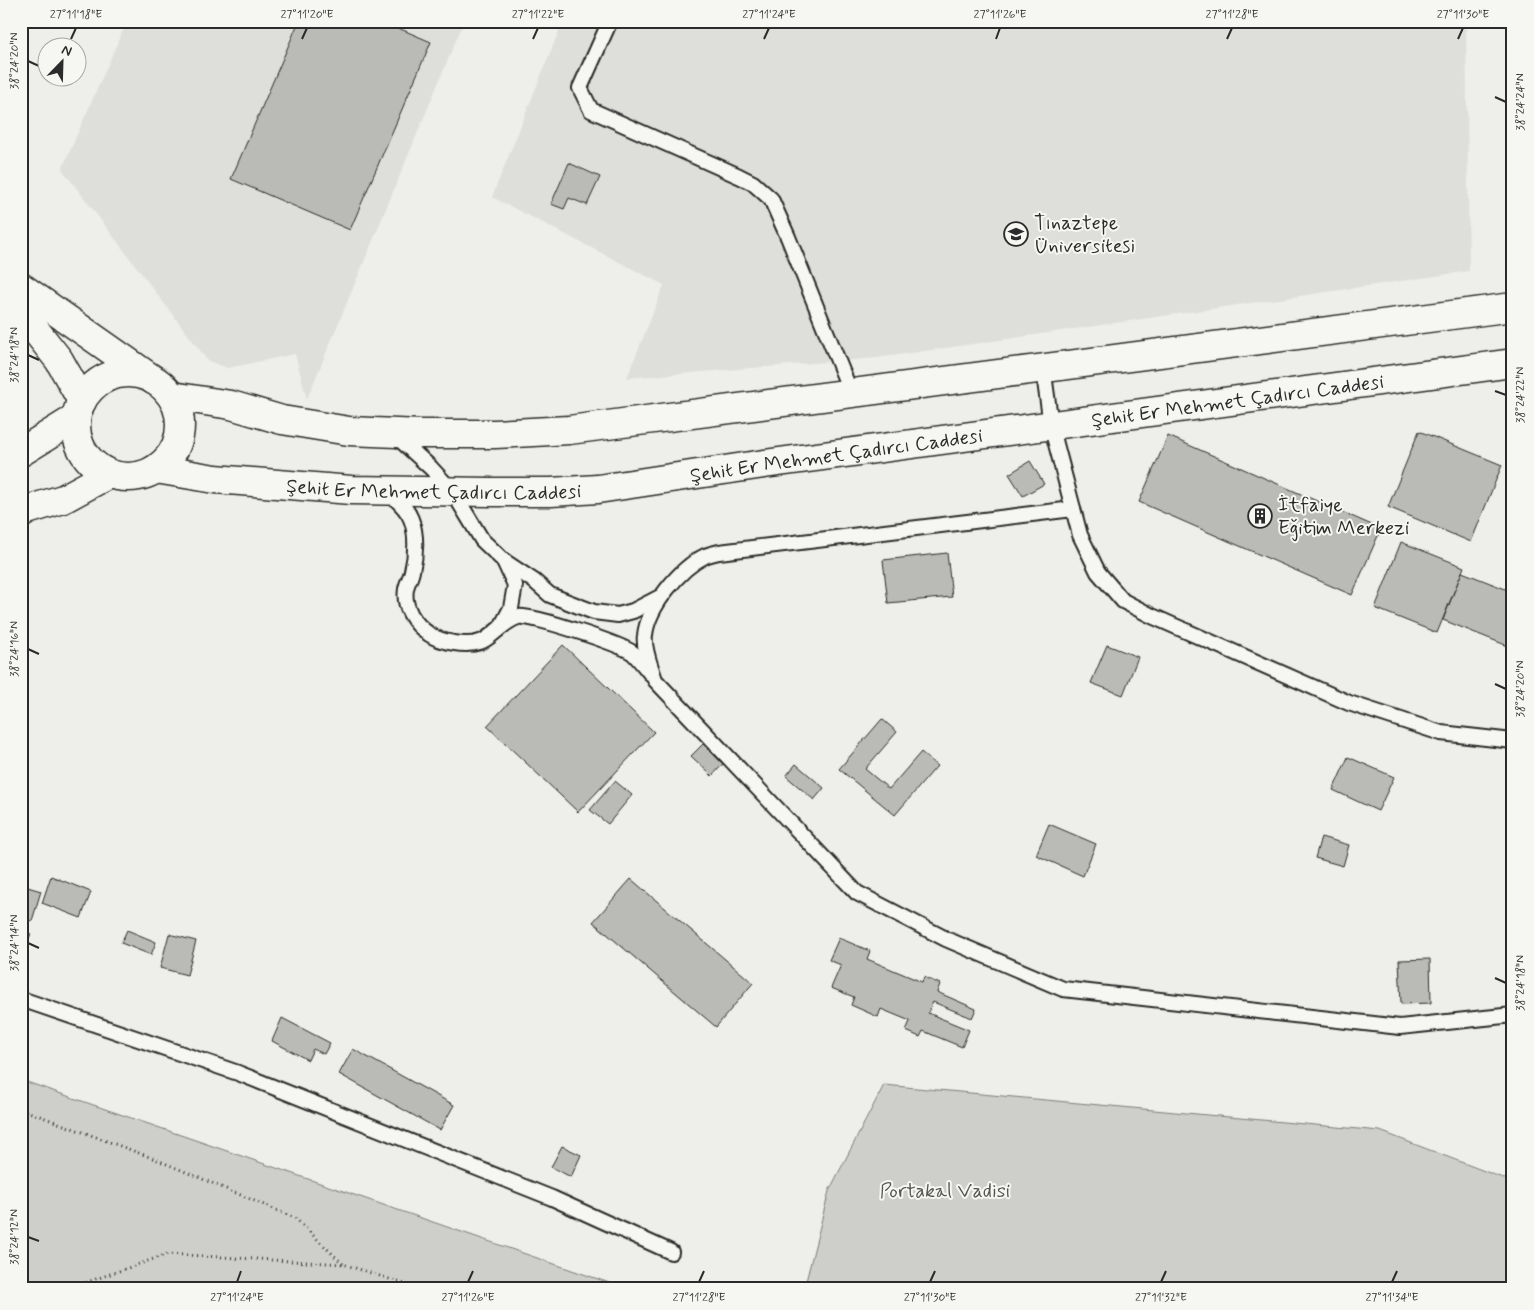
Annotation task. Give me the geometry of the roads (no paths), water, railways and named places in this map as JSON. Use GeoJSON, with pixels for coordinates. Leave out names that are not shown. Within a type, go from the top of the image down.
{"type":"FeatureCollection","features":[{"type":"Feature","properties":{"kind":"main road"},"geometry":{"type":"LineString","coordinates":[[21,287],[164,389],[179,412],[180,428],[177,444],[168,459],[156,470],[141,476],[125,477],[109,474],[94,465],[83,451],[77,435],[79,410],[59,360],[21,312]]}},
{"type":"Feature","properties":{"kind":"main road"},"geometry":{"type":"LineString","coordinates":[[21,452],[79,410],[92,387],[106,378],[123,373],[140,374],[164,389],[282,420],[349,431],[495,434],[569,430],[1513,307]]}},
{"type":"Feature","properties":{"kind":"main road","name":"Şehit Er Mehmet Çadırcı Caddesi"},"geometry":{"type":"LineString","coordinates":[[156,470],[215,479],[351,490],[551,492],[598,489],[764,464],[1513,363]]}},
{"type":"Feature","properties":{"kind":"main road"},"geometry":{"type":"LineString","coordinates":[[21,514],[27,510],[63,499],[109,474]]}},
{"type":"Feature","properties":{"kind":"lane"},"geometry":{"type":"LineString","coordinates":[[610,21],[580,88],[591,110],[739,176],[753,183],[770,199],[788,238],[851,393]]}},
{"type":"Feature","properties":{"kind":"lane"},"geometry":{"type":"LineString","coordinates":[[1043,367],[1051,425],[1080,535],[1098,572],[1123,601],[1152,616],[1349,703],[1441,733],[1513,741]]}},
{"type":"Feature","properties":{"kind":"lane"},"geometry":{"type":"LineString","coordinates":[[392,433],[424,461],[453,492],[482,540],[504,561],[534,581],[550,595],[594,612],[618,615],[633,611],[662,596]]}},
{"type":"Feature","properties":{"kind":"lane"},"geometry":{"type":"LineString","coordinates":[[387,490],[402,505],[411,519],[416,540],[412,571],[406,589],[406,606],[415,620],[429,634],[447,642],[463,644],[481,642],[502,624],[519,617],[546,621],[632,653],[655,680],[858,893],[946,939],[1063,989],[1400,1027],[1513,1015]]}},
{"type":"Feature","properties":{"kind":"lane"},"geometry":{"type":"LineString","coordinates":[[655,680],[645,646],[645,635],[650,616],[662,596],[683,572],[704,557],[720,552],[1073,508]]}},
{"type":"Feature","properties":{"kind":"lane"},"geometry":{"type":"LineString","coordinates":[[502,624],[511,608],[515,585],[504,561]]}},
{"type":"Feature","properties":{"kind":"lane"},"geometry":{"type":"LineString","coordinates":[[21,1000],[238,1073],[552,1198],[671,1252]]}},
{"type":"Feature","properties":{"kind":"place","name":"Tınaztepe Üniversitesi"},"geometry":{"type":"Point","coordinates":[1016,234]}},
{"type":"Feature","properties":{"kind":"place","name":"İtfaiye Eğitim Merkezi"},"geometry":{"type":"Point","coordinates":[1260,516]}},
{"type":"Feature","properties":{"kind":"park label","name":"Portakal Vadisi"},"geometry":{"type":"Point","coordinates":[945,1190]}}]}
